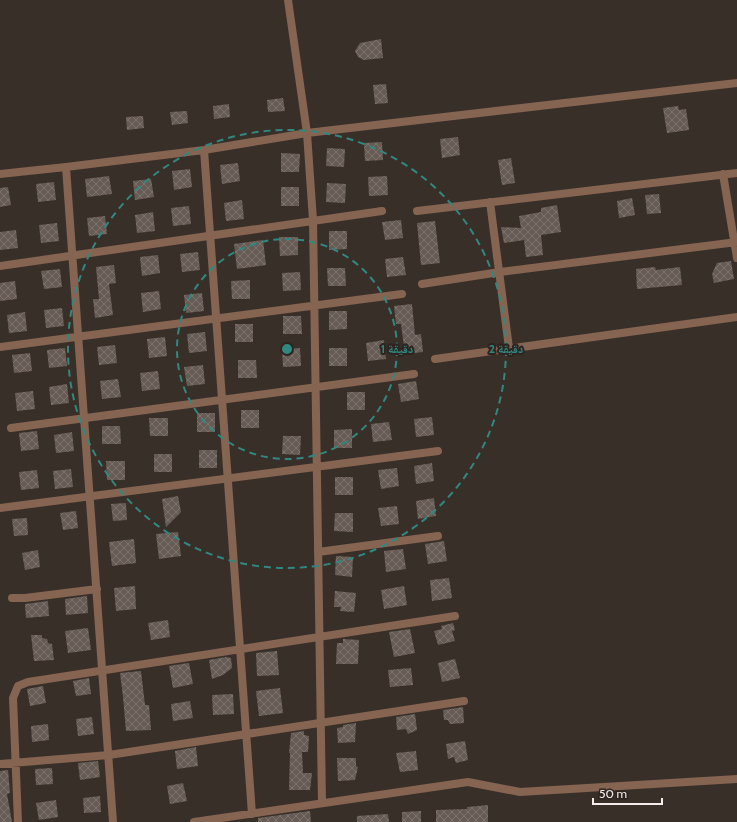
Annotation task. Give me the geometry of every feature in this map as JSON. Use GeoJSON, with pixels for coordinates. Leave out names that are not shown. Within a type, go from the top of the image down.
{"type":"FeatureCollection","features":[{"type":"Feature","properties":{"kind":"street"},"geometry":{"type":"LineString","coordinates":[[288,0],[307,133],[313,220],[322,804]]}},
{"type":"Feature","properties":{"kind":"street"},"geometry":{"type":"LineString","coordinates":[[0,174],[204,150],[307,133],[737,83]]}},
{"type":"Feature","properties":{"kind":"street"},"geometry":{"type":"LineString","coordinates":[[204,150],[252,814]]}},
{"type":"Feature","properties":{"kind":"street"},"geometry":{"type":"LineString","coordinates":[[66,167],[113,822]]}},
{"type":"Feature","properties":{"kind":"street"},"geometry":{"type":"LineString","coordinates":[[417,211],[737,173]]}},
{"type":"Feature","properties":{"kind":"street"},"geometry":{"type":"LineString","coordinates":[[723,174],[736,242],[737,258]]}},
{"type":"Feature","properties":{"kind":"street"},"geometry":{"type":"LineString","coordinates":[[490,202],[510,348]]}},
{"type":"Feature","properties":{"kind":"street"},"geometry":{"type":"LineString","coordinates":[[0,266],[382,211]]}},
{"type":"Feature","properties":{"kind":"street"},"geometry":{"type":"LineString","coordinates":[[422,284],[500,272],[736,242]]}},
{"type":"Feature","properties":{"kind":"street"},"geometry":{"type":"LineString","coordinates":[[0,347],[402,294]]}},
{"type":"Feature","properties":{"kind":"street"},"geometry":{"type":"LineString","coordinates":[[434,359],[737,317]]}},
{"type":"Feature","properties":{"kind":"street"},"geometry":{"type":"LineString","coordinates":[[11,428],[414,374]]}},
{"type":"Feature","properties":{"kind":"street"},"geometry":{"type":"LineString","coordinates":[[0,508],[438,451]]}},
{"type":"Feature","properties":{"kind":"street"},"geometry":{"type":"LineString","coordinates":[[318,552],[438,536]]}},
{"type":"Feature","properties":{"kind":"street"},"geometry":{"type":"LineString","coordinates":[[12,598],[24,598],[97,589]]}},
{"type":"Feature","properties":{"kind":"street"},"geometry":{"type":"LineString","coordinates":[[18,822],[13,698],[18,686],[28,682],[455,616]]}},
{"type":"Feature","properties":{"kind":"street"},"geometry":{"type":"LineString","coordinates":[[0,764],[108,755],[464,701]]}},
{"type":"Feature","properties":{"kind":"street"},"geometry":{"type":"LineString","coordinates":[[194,822],[468,782],[520,792],[737,779]]}},
{"type":"Feature","properties":{"kind":"building"},"geometry":{"type":"Polygon","coordinates":[[[381,39],[383,58],[364,60],[358,57],[355,51],[360,43],[381,39]]]}},
{"type":"Feature","properties":{"kind":"building"},"geometry":{"type":"Polygon","coordinates":[[[386,84],[388,103],[375,104],[373,85],[386,84]]]}},
{"type":"Feature","properties":{"kind":"building"},"geometry":{"type":"Polygon","coordinates":[[[283,98],[285,111],[268,112],[267,100],[283,98]]]}},
{"type":"Feature","properties":{"kind":"building"},"geometry":{"type":"Polygon","coordinates":[[[229,104],[230,117],[214,119],[213,106],[229,104]]]}},
{"type":"Feature","properties":{"kind":"building"},"geometry":{"type":"Polygon","coordinates":[[[678,106],[679,110],[686,109],[689,130],[667,133],[663,108],[678,106]]]}},
{"type":"Feature","properties":{"kind":"building"},"geometry":{"type":"Polygon","coordinates":[[[187,111],[188,123],[172,125],[170,112],[187,111]]]}},
{"type":"Feature","properties":{"kind":"building"},"geometry":{"type":"Polygon","coordinates":[[[143,116],[144,128],[127,130],[126,117],[143,116]]]}},
{"type":"Feature","properties":{"kind":"building"},"geometry":{"type":"Polygon","coordinates":[[[458,137],[460,155],[442,158],[440,139],[458,137]]]}},
{"type":"Feature","properties":{"kind":"building"},"geometry":{"type":"Polygon","coordinates":[[[382,142],[383,160],[365,161],[364,143],[382,142]]]}},
{"type":"Feature","properties":{"kind":"building"},"geometry":{"type":"Polygon","coordinates":[[[327,148],[345,149],[344,167],[326,166],[327,148]]]}},
{"type":"Feature","properties":{"kind":"building"},"geometry":{"type":"Polygon","coordinates":[[[281,153],[300,154],[299,172],[281,172],[281,153]]]}},
{"type":"Feature","properties":{"kind":"building"},"geometry":{"type":"Polygon","coordinates":[[[511,158],[515,183],[502,185],[498,160],[511,158]]]}},
{"type":"Feature","properties":{"kind":"building"},"geometry":{"type":"Polygon","coordinates":[[[238,163],[240,181],[222,184],[220,165],[238,163]]]}},
{"type":"Feature","properties":{"kind":"building"},"geometry":{"type":"Polygon","coordinates":[[[190,169],[192,187],[174,190],[172,171],[190,169]]]}},
{"type":"Feature","properties":{"kind":"building"},"geometry":{"type":"Polygon","coordinates":[[[109,176],[112,194],[87,197],[85,179],[109,176]]]}},
{"type":"Feature","properties":{"kind":"building"},"geometry":{"type":"Polygon","coordinates":[[[387,176],[388,195],[369,196],[368,177],[387,176]]]}},
{"type":"Feature","properties":{"kind":"building"},"geometry":{"type":"Polygon","coordinates":[[[151,179],[154,197],[135,200],[133,181],[151,179]]]}},
{"type":"Feature","properties":{"kind":"building"},"geometry":{"type":"Polygon","coordinates":[[[54,182],[56,200],[38,202],[36,184],[54,182]]]}},
{"type":"Feature","properties":{"kind":"building"},"geometry":{"type":"Polygon","coordinates":[[[327,183],[346,184],[345,203],[326,202],[327,183]]]}},
{"type":"Feature","properties":{"kind":"building"},"geometry":{"type":"Polygon","coordinates":[[[8,187],[11,205],[0,207],[0,188],[8,187]]]}},
{"type":"Feature","properties":{"kind":"building"},"geometry":{"type":"Polygon","coordinates":[[[281,187],[299,187],[299,206],[281,206],[281,187]]]}},
{"type":"Feature","properties":{"kind":"building"},"geometry":{"type":"Polygon","coordinates":[[[659,194],[661,213],[647,214],[645,195],[659,194]]]}},
{"type":"Feature","properties":{"kind":"building"},"geometry":{"type":"Polygon","coordinates":[[[632,198],[635,215],[619,218],[617,201],[632,198]]]}},
{"type":"Feature","properties":{"kind":"building"},"geometry":{"type":"Polygon","coordinates":[[[242,200],[244,219],[226,221],[224,203],[242,200]]]}},
{"type":"Feature","properties":{"kind":"building"},"geometry":{"type":"Polygon","coordinates":[[[557,205],[561,232],[541,235],[543,255],[526,257],[524,240],[504,243],[501,227],[521,228],[519,216],[541,212],[541,208],[557,205]]]}},
{"type":"Feature","properties":{"kind":"building"},"geometry":{"type":"Polygon","coordinates":[[[189,206],[191,224],[173,226],[171,208],[189,206]]]}},
{"type":"Feature","properties":{"kind":"building"},"geometry":{"type":"Polygon","coordinates":[[[153,212],[155,231],[137,233],[135,215],[153,212]]]}},
{"type":"Feature","properties":{"kind":"building"},"geometry":{"type":"Polygon","coordinates":[[[105,216],[107,234],[89,236],[87,218],[105,216]]]}},
{"type":"Feature","properties":{"kind":"building"},"geometry":{"type":"Polygon","coordinates":[[[401,220],[403,238],[385,240],[382,222],[401,220]]]}},
{"type":"Feature","properties":{"kind":"building"},"geometry":{"type":"Polygon","coordinates":[[[435,221],[440,263],[421,265],[417,223],[435,221]]]}},
{"type":"Feature","properties":{"kind":"building"},"geometry":{"type":"Polygon","coordinates":[[[57,223],[59,241],[41,243],[39,225],[57,223]]]}},
{"type":"Feature","properties":{"kind":"building"},"geometry":{"type":"Polygon","coordinates":[[[16,230],[18,248],[0,250],[0,232],[16,230]]]}},
{"type":"Feature","properties":{"kind":"building"},"geometry":{"type":"Polygon","coordinates":[[[329,231],[347,231],[347,249],[329,250],[329,231]]]}},
{"type":"Feature","properties":{"kind":"building"},"geometry":{"type":"Polygon","coordinates":[[[279,237],[298,237],[298,255],[280,256],[279,237]]]}},
{"type":"Feature","properties":{"kind":"building"},"geometry":{"type":"Polygon","coordinates":[[[263,240],[266,265],[237,269],[234,244],[263,240]]]}},
{"type":"Feature","properties":{"kind":"building"},"geometry":{"type":"Polygon","coordinates":[[[198,252],[200,270],[182,272],[180,254],[198,252]]]}},
{"type":"Feature","properties":{"kind":"building"},"geometry":{"type":"Polygon","coordinates":[[[158,255],[160,273],[142,276],[140,257],[158,255]]]}},
{"type":"Feature","properties":{"kind":"building"},"geometry":{"type":"Polygon","coordinates":[[[403,257],[406,275],[387,277],[385,259],[403,257]]]}},
{"type":"Feature","properties":{"kind":"building"},"geometry":{"type":"Polygon","coordinates":[[[731,261],[734,279],[714,283],[712,274],[717,263],[731,261]]]}},
{"type":"Feature","properties":{"kind":"building"},"geometry":{"type":"Polygon","coordinates":[[[114,265],[116,283],[109,284],[113,315],[95,318],[93,299],[99,299],[96,267],[114,265]]]}},
{"type":"Feature","properties":{"kind":"building"},"geometry":{"type":"Polygon","coordinates":[[[655,267],[656,270],[680,267],[682,285],[637,289],[636,269],[655,267]]]}},
{"type":"Feature","properties":{"kind":"building"},"geometry":{"type":"Polygon","coordinates":[[[327,268],[345,268],[346,286],[328,286],[327,268]]]}},
{"type":"Feature","properties":{"kind":"building"},"geometry":{"type":"Polygon","coordinates":[[[60,269],[62,287],[44,289],[41,271],[60,269]]]}},
{"type":"Feature","properties":{"kind":"building"},"geometry":{"type":"Polygon","coordinates":[[[300,272],[301,290],[283,291],[282,273],[300,272]]]}},
{"type":"Feature","properties":{"kind":"building"},"geometry":{"type":"Polygon","coordinates":[[[250,280],[250,299],[232,299],[231,281],[250,280]]]}},
{"type":"Feature","properties":{"kind":"building"},"geometry":{"type":"Polygon","coordinates":[[[15,281],[17,299],[0,301],[0,283],[15,281]]]}},
{"type":"Feature","properties":{"kind":"building"},"geometry":{"type":"Polygon","coordinates":[[[159,291],[161,309],[143,312],[141,293],[159,291]]]}},
{"type":"Feature","properties":{"kind":"building"},"geometry":{"type":"Polygon","coordinates":[[[202,293],[204,311],[186,313],[184,295],[202,293]]]}},
{"type":"Feature","properties":{"kind":"building"},"geometry":{"type":"Polygon","coordinates":[[[412,304],[415,335],[421,334],[423,352],[405,354],[401,324],[396,324],[394,306],[412,304]]]}},
{"type":"Feature","properties":{"kind":"building"},"geometry":{"type":"Polygon","coordinates":[[[62,308],[64,326],[46,328],[44,310],[62,308]]]}},
{"type":"Feature","properties":{"kind":"building"},"geometry":{"type":"Polygon","coordinates":[[[329,311],[347,311],[347,329],[329,330],[329,311]]]}},
{"type":"Feature","properties":{"kind":"building"},"geometry":{"type":"Polygon","coordinates":[[[25,312],[27,331],[9,333],[7,315],[25,312]]]}},
{"type":"Feature","properties":{"kind":"building"},"geometry":{"type":"Polygon","coordinates":[[[283,316],[301,316],[302,334],[283,334],[283,316]]]}},
{"type":"Feature","properties":{"kind":"building"},"geometry":{"type":"Polygon","coordinates":[[[235,324],[253,324],[253,342],[235,342],[235,324]]]}},
{"type":"Feature","properties":{"kind":"building"},"geometry":{"type":"Polygon","coordinates":[[[205,332],[207,351],[189,353],[187,334],[205,332]]]}},
{"type":"Feature","properties":{"kind":"building"},"geometry":{"type":"Polygon","coordinates":[[[165,337],[167,356],[149,358],[147,339],[165,337]]]}},
{"type":"Feature","properties":{"kind":"building"},"geometry":{"type":"Polygon","coordinates":[[[384,340],[386,359],[368,361],[366,343],[384,340]]]}},
{"type":"Feature","properties":{"kind":"building"},"geometry":{"type":"Polygon","coordinates":[[[115,345],[117,363],[99,365],[97,347],[115,345]]]}},
{"type":"Feature","properties":{"kind":"building"},"geometry":{"type":"Polygon","coordinates":[[[65,348],[67,366],[49,368],[47,350],[65,348]]]}},
{"type":"Feature","properties":{"kind":"building"},"geometry":{"type":"Polygon","coordinates":[[[300,348],[301,366],[283,367],[282,349],[300,348]]]}},
{"type":"Feature","properties":{"kind":"building"},"geometry":{"type":"Polygon","coordinates":[[[329,348],[347,348],[347,366],[329,366],[329,348]]]}},
{"type":"Feature","properties":{"kind":"building"},"geometry":{"type":"Polygon","coordinates":[[[30,353],[32,371],[14,373],[12,355],[30,353]]]}},
{"type":"Feature","properties":{"kind":"building"},"geometry":{"type":"Polygon","coordinates":[[[238,360],[256,360],[257,378],[238,378],[238,360]]]}},
{"type":"Feature","properties":{"kind":"building"},"geometry":{"type":"Polygon","coordinates":[[[203,365],[205,384],[187,386],[184,367],[203,365]]]}},
{"type":"Feature","properties":{"kind":"building"},"geometry":{"type":"Polygon","coordinates":[[[158,371],[160,389],[142,391],[140,373],[158,371]]]}},
{"type":"Feature","properties":{"kind":"building"},"geometry":{"type":"Polygon","coordinates":[[[118,379],[121,397],[102,399],[100,381],[118,379]]]}},
{"type":"Feature","properties":{"kind":"building"},"geometry":{"type":"Polygon","coordinates":[[[416,381],[419,399],[401,402],[398,384],[416,381]]]}},
{"type":"Feature","properties":{"kind":"building"},"geometry":{"type":"Polygon","coordinates":[[[67,384],[69,403],[51,405],[49,387],[67,384]]]}},
{"type":"Feature","properties":{"kind":"building"},"geometry":{"type":"Polygon","coordinates":[[[33,391],[35,409],[17,411],[15,393],[33,391]]]}},
{"type":"Feature","properties":{"kind":"building"},"geometry":{"type":"Polygon","coordinates":[[[347,392],[365,392],[365,410],[347,410],[347,392]]]}},
{"type":"Feature","properties":{"kind":"building"},"geometry":{"type":"Polygon","coordinates":[[[241,410],[259,410],[259,428],[241,428],[241,410]]]}},
{"type":"Feature","properties":{"kind":"building"},"geometry":{"type":"Polygon","coordinates":[[[197,413],[215,413],[215,432],[197,432],[197,413]]]}},
{"type":"Feature","properties":{"kind":"building"},"geometry":{"type":"Polygon","coordinates":[[[432,417],[434,435],[416,437],[414,419],[432,417]]]}},
{"type":"Feature","properties":{"kind":"building"},"geometry":{"type":"Polygon","coordinates":[[[149,418],[168,418],[168,436],[150,436],[149,418]]]}},
{"type":"Feature","properties":{"kind":"building"},"geometry":{"type":"Polygon","coordinates":[[[389,422],[392,440],[373,442],[371,424],[389,422]]]}},
{"type":"Feature","properties":{"kind":"building"},"geometry":{"type":"Polygon","coordinates":[[[102,426],[120,426],[121,444],[102,444],[102,426]]]}},
{"type":"Feature","properties":{"kind":"building"},"geometry":{"type":"Polygon","coordinates":[[[352,429],[352,448],[334,448],[334,430],[352,429]]]}},
{"type":"Feature","properties":{"kind":"building"},"geometry":{"type":"Polygon","coordinates":[[[37,431],[39,449],[21,451],[19,433],[37,431]]]}},
{"type":"Feature","properties":{"kind":"building"},"geometry":{"type":"Polygon","coordinates":[[[72,432],[74,451],[56,453],[54,435],[72,432]]]}},
{"type":"Feature","properties":{"kind":"building"},"geometry":{"type":"Polygon","coordinates":[[[283,436],[301,436],[300,455],[282,454],[283,436]]]}},
{"type":"Feature","properties":{"kind":"building"},"geometry":{"type":"Polygon","coordinates":[[[199,450],[217,450],[217,468],[199,468],[199,450]]]}},
{"type":"Feature","properties":{"kind":"building"},"geometry":{"type":"Polygon","coordinates":[[[154,454],[172,454],[172,472],[154,472],[154,454]]]}},
{"type":"Feature","properties":{"kind":"building"},"geometry":{"type":"Polygon","coordinates":[[[106,461],[125,461],[125,480],[107,480],[106,461]]]}},
{"type":"Feature","properties":{"kind":"building"},"geometry":{"type":"Polygon","coordinates":[[[432,463],[434,481],[416,484],[414,466],[432,463]]]}},
{"type":"Feature","properties":{"kind":"building"},"geometry":{"type":"Polygon","coordinates":[[[397,468],[399,486],[381,489],[378,470],[397,468]]]}},
{"type":"Feature","properties":{"kind":"building"},"geometry":{"type":"Polygon","coordinates":[[[71,469],[73,487],[55,489],[53,471],[71,469]]]}},
{"type":"Feature","properties":{"kind":"building"},"geometry":{"type":"Polygon","coordinates":[[[37,470],[39,488],[21,490],[19,472],[37,470]]]}},
{"type":"Feature","properties":{"kind":"building"},"geometry":{"type":"Polygon","coordinates":[[[335,477],[353,477],[353,495],[335,495],[335,477]]]}},
{"type":"Feature","properties":{"kind":"building"},"geometry":{"type":"Polygon","coordinates":[[[178,496],[181,512],[166,527],[162,499],[178,496]]]}},
{"type":"Feature","properties":{"kind":"building"},"geometry":{"type":"Polygon","coordinates":[[[434,498],[436,516],[418,519],[416,501],[434,498]]]}},
{"type":"Feature","properties":{"kind":"building"},"geometry":{"type":"Polygon","coordinates":[[[126,503],[127,520],[113,521],[111,504],[126,503]]]}},
{"type":"Feature","properties":{"kind":"building"},"geometry":{"type":"Polygon","coordinates":[[[397,506],[399,524],[381,526],[378,508],[397,506]]]}},
{"type":"Feature","properties":{"kind":"building"},"geometry":{"type":"Polygon","coordinates":[[[76,511],[78,528],[63,530],[60,513],[76,511]]]}},
{"type":"Feature","properties":{"kind":"building"},"geometry":{"type":"Polygon","coordinates":[[[335,513],[353,513],[353,532],[334,531],[335,513]]]}},
{"type":"Feature","properties":{"kind":"building"},"geometry":{"type":"Polygon","coordinates":[[[27,518],[28,535],[14,536],[12,519],[27,518]]]}},
{"type":"Feature","properties":{"kind":"building"},"geometry":{"type":"Polygon","coordinates":[[[178,532],[181,556],[159,559],[156,534],[178,532]]]}},
{"type":"Feature","properties":{"kind":"building"},"geometry":{"type":"Polygon","coordinates":[[[134,539],[136,563],[112,566],[109,542],[134,539]]]}},
{"type":"Feature","properties":{"kind":"building"},"geometry":{"type":"Polygon","coordinates":[[[444,541],[447,561],[428,564],[425,544],[444,541]]]}},
{"type":"Feature","properties":{"kind":"building"},"geometry":{"type":"Polygon","coordinates":[[[403,549],[406,569],[386,572],[384,551],[403,549]]]}},
{"type":"Feature","properties":{"kind":"building"},"geometry":{"type":"Polygon","coordinates":[[[38,550],[40,567],[25,570],[22,553],[38,550]]]}},
{"type":"Feature","properties":{"kind":"building"},"geometry":{"type":"Polygon","coordinates":[[[336,556],[353,557],[352,577],[335,575],[336,556]]]}},
{"type":"Feature","properties":{"kind":"building"},"geometry":{"type":"Polygon","coordinates":[[[449,578],[452,598],[432,601],[430,580],[449,578]]]}},
{"type":"Feature","properties":{"kind":"building"},"geometry":{"type":"Polygon","coordinates":[[[135,586],[136,609],[116,611],[114,588],[135,586]]]}},
{"type":"Feature","properties":{"kind":"building"},"geometry":{"type":"Polygon","coordinates":[[[404,586],[407,605],[384,609],[381,590],[404,586]]]}},
{"type":"Feature","properties":{"kind":"building"},"geometry":{"type":"Polygon","coordinates":[[[335,591],[356,593],[354,612],[340,611],[341,607],[334,607],[335,591]]]}},
{"type":"Feature","properties":{"kind":"building"},"geometry":{"type":"Polygon","coordinates":[[[87,596],[88,613],[66,615],[65,599],[87,596]]]}},
{"type":"Feature","properties":{"kind":"building"},"geometry":{"type":"Polygon","coordinates":[[[48,601],[49,616],[26,618],[25,604],[48,601]]]}},
{"type":"Feature","properties":{"kind":"building"},"geometry":{"type":"Polygon","coordinates":[[[168,620],[170,637],[151,640],[148,623],[168,620]]]}},
{"type":"Feature","properties":{"kind":"building"},"geometry":{"type":"Polygon","coordinates":[[[453,623],[455,630],[452,631],[455,641],[438,645],[434,631],[442,629],[441,626],[453,623]]]}},
{"type":"Feature","properties":{"kind":"building"},"geometry":{"type":"Polygon","coordinates":[[[88,628],[91,650],[68,653],[65,631],[88,628]]]}},
{"type":"Feature","properties":{"kind":"building"},"geometry":{"type":"Polygon","coordinates":[[[410,629],[415,653],[394,657],[389,632],[410,629]]]}},
{"type":"Feature","properties":{"kind":"building"},"geometry":{"type":"Polygon","coordinates":[[[31,635],[42,635],[42,638],[47,639],[48,643],[52,644],[54,660],[34,661],[31,635]]]}},
{"type":"Feature","properties":{"kind":"building"},"geometry":{"type":"Polygon","coordinates":[[[343,639],[359,640],[358,664],[336,664],[337,643],[343,643],[343,639]]]}},
{"type":"Feature","properties":{"kind":"building"},"geometry":{"type":"Polygon","coordinates":[[[277,651],[279,675],[257,676],[256,653],[277,651]]]}},
{"type":"Feature","properties":{"kind":"building"},"geometry":{"type":"Polygon","coordinates":[[[226,657],[231,658],[232,668],[223,675],[212,679],[209,660],[226,657]]]}},
{"type":"Feature","properties":{"kind":"building"},"geometry":{"type":"Polygon","coordinates":[[[455,659],[460,678],[442,682],[438,663],[455,659]]]}},
{"type":"Feature","properties":{"kind":"building"},"geometry":{"type":"Polygon","coordinates":[[[189,663],[193,684],[173,688],[169,666],[189,663]]]}},
{"type":"Feature","properties":{"kind":"building"},"geometry":{"type":"Polygon","coordinates":[[[411,668],[413,685],[390,687],[388,670],[411,668]]]}},
{"type":"Feature","properties":{"kind":"building"},"geometry":{"type":"Polygon","coordinates":[[[141,671],[145,705],[149,705],[151,730],[126,731],[120,673],[141,671]]]}},
{"type":"Feature","properties":{"kind":"building"},"geometry":{"type":"Polygon","coordinates":[[[89,678],[91,694],[76,696],[73,681],[89,678]]]}},
{"type":"Feature","properties":{"kind":"building"},"geometry":{"type":"Polygon","coordinates":[[[43,686],[46,703],[30,706],[27,689],[43,686]]]}},
{"type":"Feature","properties":{"kind":"building"},"geometry":{"type":"Polygon","coordinates":[[[280,688],[283,713],[259,716],[256,691],[280,688]]]}},
{"type":"Feature","properties":{"kind":"building"},"geometry":{"type":"Polygon","coordinates":[[[233,694],[234,714],[213,715],[212,695],[233,694]]]}},
{"type":"Feature","properties":{"kind":"building"},"geometry":{"type":"Polygon","coordinates":[[[190,701],[193,718],[173,721],[171,704],[190,701]]]}},
{"type":"Feature","properties":{"kind":"building"},"geometry":{"type":"Polygon","coordinates":[[[463,707],[464,723],[450,724],[448,720],[444,720],[443,710],[463,707]]]}},
{"type":"Feature","properties":{"kind":"building"},"geometry":{"type":"Polygon","coordinates":[[[415,714],[417,730],[408,734],[406,729],[397,730],[396,717],[415,714]]]}},
{"type":"Feature","properties":{"kind":"building"},"geometry":{"type":"Polygon","coordinates":[[[92,717],[94,734],[78,736],[76,719],[92,717]]]}},
{"type":"Feature","properties":{"kind":"building"},"geometry":{"type":"Polygon","coordinates":[[[356,723],[355,742],[338,743],[337,728],[343,727],[343,725],[356,723]]]}},
{"type":"Feature","properties":{"kind":"building"},"geometry":{"type":"Polygon","coordinates":[[[48,724],[49,740],[32,742],[31,726],[48,724]]]}},
{"type":"Feature","properties":{"kind":"building"},"geometry":{"type":"Polygon","coordinates":[[[304,731],[304,735],[309,736],[308,752],[302,752],[303,773],[312,773],[310,790],[289,790],[289,753],[291,733],[304,731]]]}},
{"type":"Feature","properties":{"kind":"building"},"geometry":{"type":"Polygon","coordinates":[[[465,741],[468,760],[456,763],[454,757],[448,759],[446,744],[465,741]]]}},
{"type":"Feature","properties":{"kind":"building"},"geometry":{"type":"Polygon","coordinates":[[[196,747],[198,766],[177,769],[175,751],[196,747]]]}},
{"type":"Feature","properties":{"kind":"building"},"geometry":{"type":"Polygon","coordinates":[[[416,751],[418,770],[400,772],[396,753],[416,751]]]}},
{"type":"Feature","properties":{"kind":"building"},"geometry":{"type":"Polygon","coordinates":[[[337,758],[356,758],[356,766],[358,767],[355,780],[338,781],[337,758]]]}},
{"type":"Feature","properties":{"kind":"building"},"geometry":{"type":"Polygon","coordinates":[[[98,761],[100,777],[80,780],[78,763],[98,761]]]}},
{"type":"Feature","properties":{"kind":"building"},"geometry":{"type":"Polygon","coordinates":[[[52,768],[53,784],[36,785],[35,769],[52,768]]]}},
{"type":"Feature","properties":{"kind":"building"},"geometry":{"type":"Polygon","coordinates":[[[8,770],[10,793],[7,794],[12,822],[0,822],[0,771],[8,770]]]}},
{"type":"Feature","properties":{"kind":"building"},"geometry":{"type":"Polygon","coordinates":[[[183,783],[187,801],[170,804],[167,786],[183,783]]]}},
{"type":"Feature","properties":{"kind":"building"},"geometry":{"type":"Polygon","coordinates":[[[100,796],[101,812],[84,813],[83,798],[100,796]]]}},
{"type":"Feature","properties":{"kind":"building"},"geometry":{"type":"Polygon","coordinates":[[[56,800],[58,817],[39,820],[36,803],[56,800]]]}},
{"type":"Feature","properties":{"kind":"building"},"geometry":{"type":"Polygon","coordinates":[[[488,805],[488,822],[436,822],[436,810],[467,809],[467,807],[488,805]]]}},
{"type":"Feature","properties":{"kind":"building"},"geometry":{"type":"Polygon","coordinates":[[[310,811],[311,822],[258,822],[258,818],[310,811]]]}},
{"type":"Feature","properties":{"kind":"building"},"geometry":{"type":"Polygon","coordinates":[[[421,811],[421,822],[402,822],[402,812],[421,811]]]}},
{"type":"Feature","properties":{"kind":"building"},"geometry":{"type":"Polygon","coordinates":[[[388,814],[389,822],[357,822],[357,816],[388,814]]]}}]}
